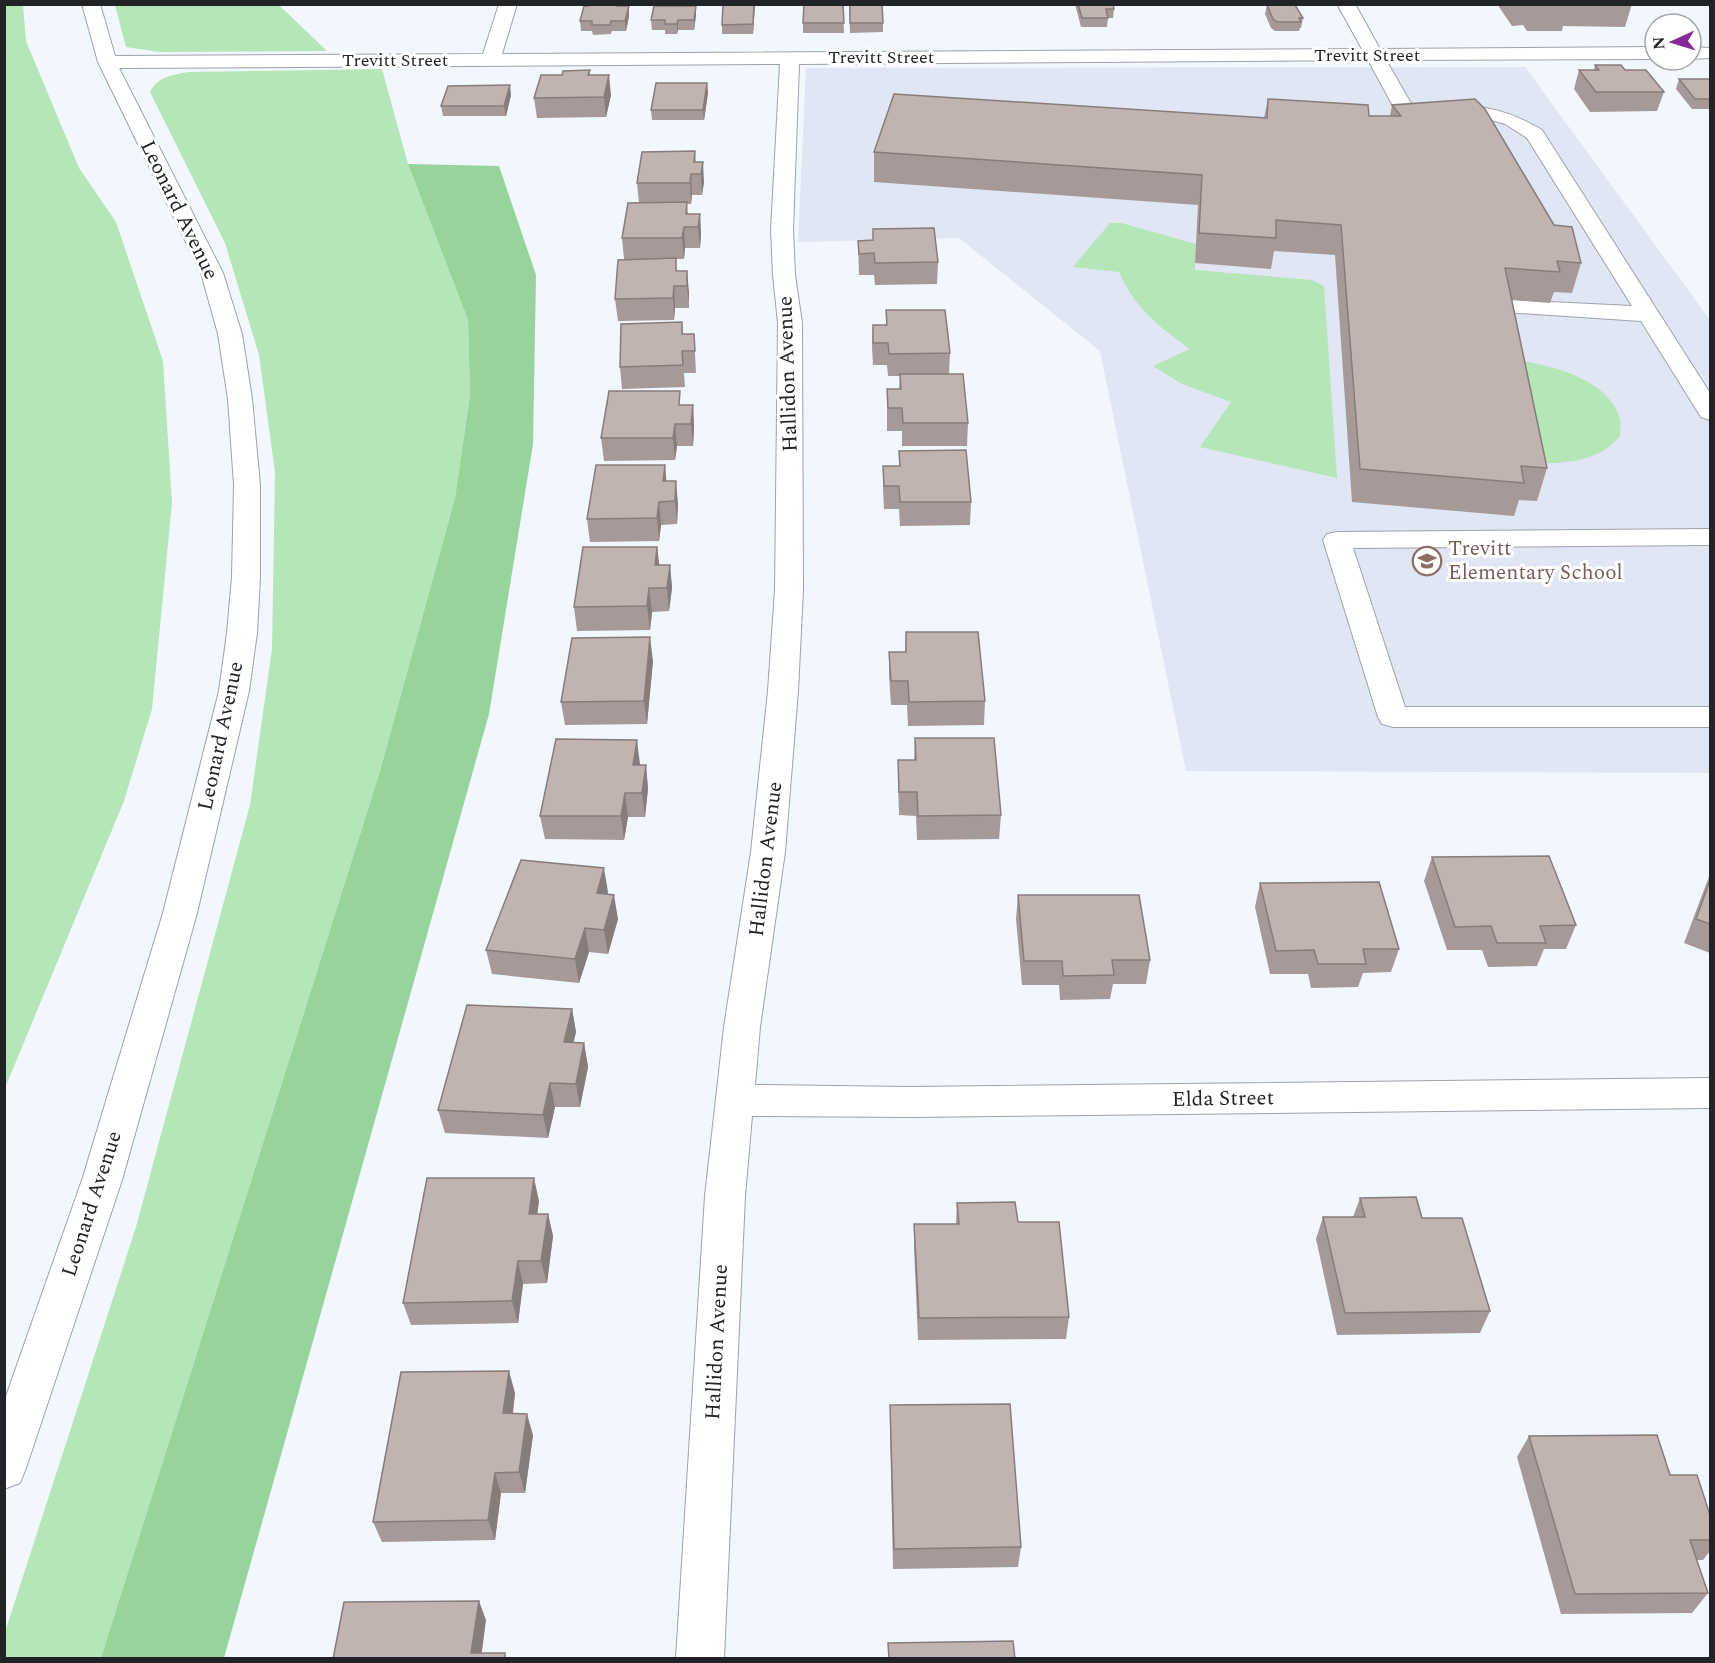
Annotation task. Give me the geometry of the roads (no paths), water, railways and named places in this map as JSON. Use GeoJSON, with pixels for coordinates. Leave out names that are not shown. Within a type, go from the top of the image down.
{"type":"FeatureCollection","features":[{"type":"Feature","properties":{"kind":"street","name":"Leonard Avenue"},"geometry":{"type":"LineString","coordinates":[[4,1468],[102,1180],[180,913],[234,691],[246,577],[247,485],[240,399],[230,334],[212,273],[107,62],[91,4]]}},
{"type":"Feature","properties":{"kind":"street"},"geometry":{"type":"LineString","coordinates":[[490,59],[508,4]]}},
{"type":"Feature","properties":{"kind":"street"},"geometry":{"type":"LineString","coordinates":[[1346,4],[1405,111],[1486,112],[1512,120],[1535,134],[1710,412]]}},
{"type":"Feature","properties":{"kind":"street","name":"Trevitt Street"},"geometry":{"type":"LineString","coordinates":[[107,62],[1643,53]]}},
{"type":"Feature","properties":{"kind":"street","name":"Hallidon Avenue"},"geometry":{"type":"LineString","coordinates":[[700,1659],[724,1217],[742,1027],[768,852],[783,691],[789,590],[790,322],[784,274],[782,230],[790,58]]}},
{"type":"Feature","properties":{"kind":"street"},"geometry":{"type":"LineString","coordinates":[[1511,307],[1649,314]]}},
{"type":"Feature","properties":{"kind":"street"},"geometry":{"type":"LineString","coordinates":[[1710,537],[1337,540],[1393,717],[1710,717]]}},
{"type":"Feature","properties":{"kind":"street","name":"Elda Street"},"geometry":{"type":"LineString","coordinates":[[736,1100],[910,1102],[1710,1093]]}},
{"type":"Feature","properties":{"kind":"place","name":"Trevitt Elementary School"},"geometry":{"type":"Point","coordinates":[1427,561]}}]}
